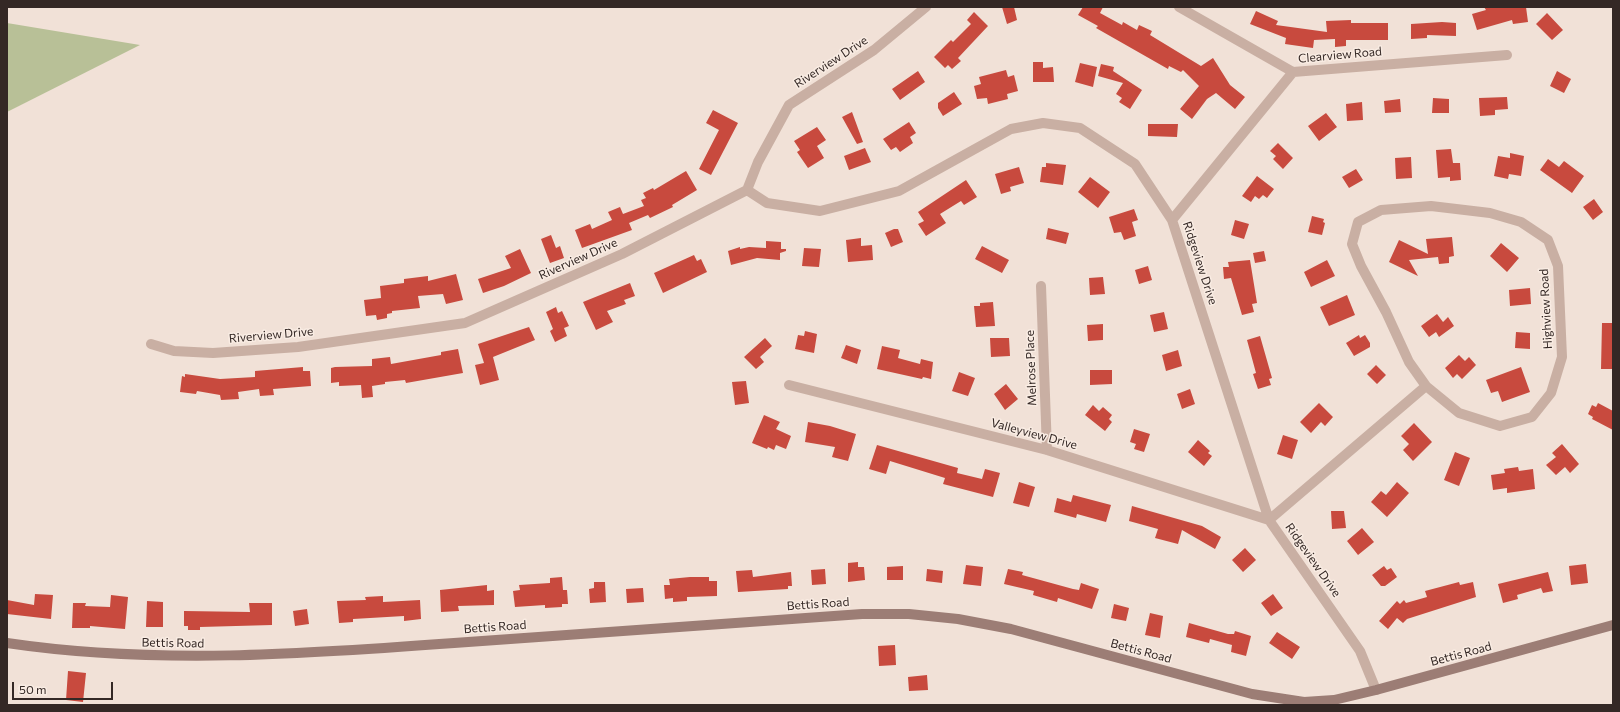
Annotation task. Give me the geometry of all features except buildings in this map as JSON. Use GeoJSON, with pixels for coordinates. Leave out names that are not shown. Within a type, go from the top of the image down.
{"type":"FeatureCollection","features":[{"type":"Feature","properties":{"kind":"street","name":"Riverview Drive"},"geometry":{"type":"LineString","coordinates":[[151,344],[174,350],[213,353],[283,348],[465,323],[622,254],[747,190],[758,162],[789,105],[874,50],[926,7]]}},
{"type":"Feature","properties":{"kind":"street"},"geometry":{"type":"LineString","coordinates":[[1179,7],[1293,72]]}},
{"type":"Feature","properties":{"kind":"street","name":"Clearview Road"},"geometry":{"type":"LineString","coordinates":[[1172,220],[1293,72],[1507,54]]}},
{"type":"Feature","properties":{"kind":"street","name":"Ridgeview Drive"},"geometry":{"type":"LineString","coordinates":[[747,190],[767,203],[820,211],[899,191],[1011,129],[1044,123],[1080,128],[1135,164],[1172,220],[1269,520],[1360,651],[1376,690]]}},
{"type":"Feature","properties":{"kind":"street","name":"Highview Road"},"geometry":{"type":"LineString","coordinates":[[1431,206],[1490,213],[1521,222],[1548,240],[1558,266],[1562,358],[1551,393],[1532,417],[1500,426],[1459,413],[1426,386],[1409,362],[1386,312],[1361,266],[1352,244],[1358,222],[1381,210],[1431,206]]}},
{"type":"Feature","properties":{"kind":"street","name":"Melrose Place"},"geometry":{"type":"LineString","coordinates":[[1042,286],[1047,450]]}},
{"type":"Feature","properties":{"kind":"street","name":"Valleyview Drive"},"geometry":{"type":"LineString","coordinates":[[789,385],[1047,450],[1269,520]]}},
{"type":"Feature","properties":{"kind":"street"},"geometry":{"type":"LineString","coordinates":[[1269,520],[1426,386]]}},
{"type":"Feature","properties":{"kind":"street","name":"Bettis Road"},"geometry":{"type":"LineString","coordinates":[[7,643],[45,648],[132,655],[216,656],[423,645],[862,614],[909,614],[958,619],[1011,629],[1252,694],[1303,704],[1334,700],[1376,690],[1613,625]]}},
{"type":"Feature","properties":{"kind":"green space"},"geometry":{"type":"Polygon","coordinates":[[[7,23],[140,45],[7,112],[7,23]]]}}]}
